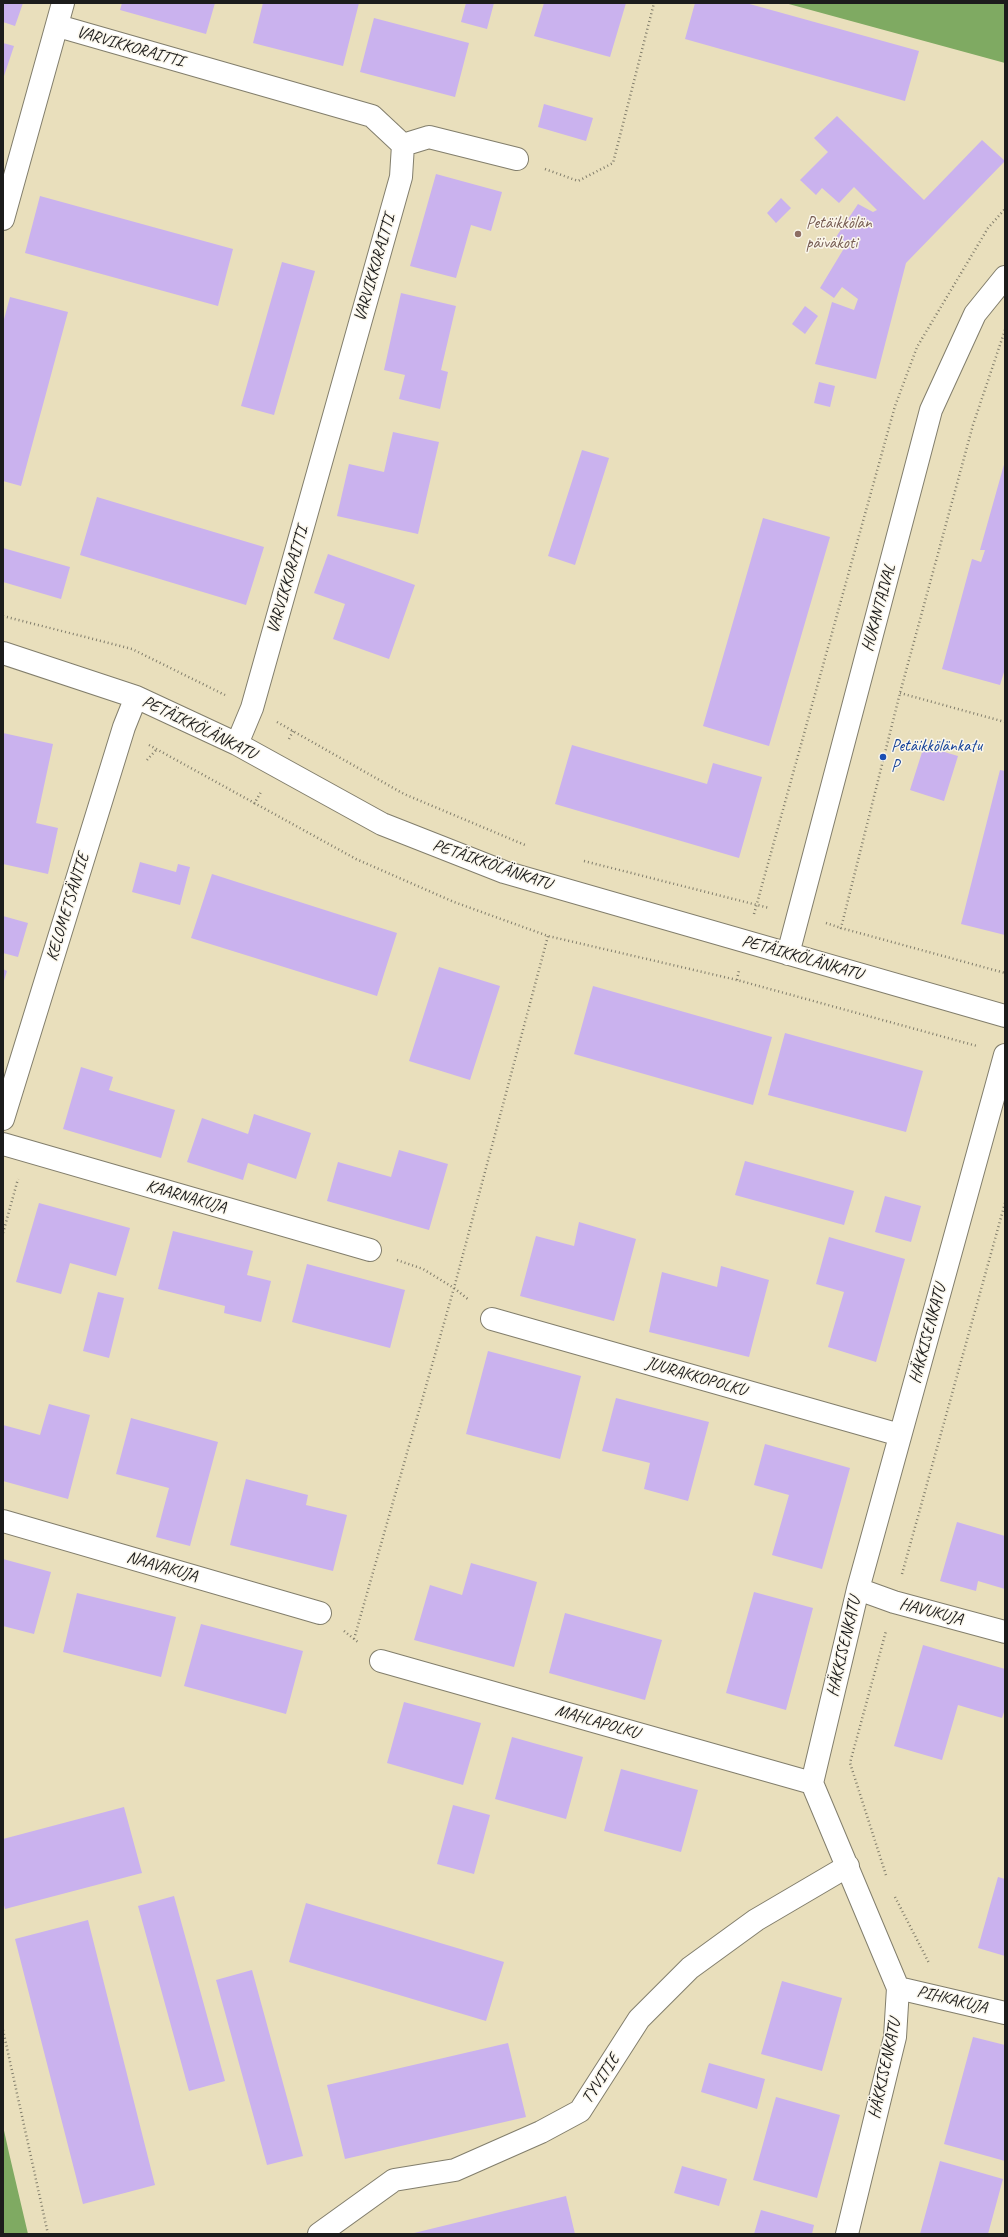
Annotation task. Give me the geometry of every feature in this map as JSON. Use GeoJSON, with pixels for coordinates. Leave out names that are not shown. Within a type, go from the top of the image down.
{"type":"FeatureCollection","features":[{"type":"Feature","properties":{"kind":"street","name":"VARVIKKORAITTI"},"geometry":{"type":"LineString","coordinates":[[3,219],[58,26],[63,3]]}},
{"type":"Feature","properties":{"kind":"street","name":"VARVIKKORAITTI"},"geometry":{"type":"LineString","coordinates":[[58,26],[372,116],[403,145],[401,177],[252,708],[237,744]]}},
{"type":"Feature","properties":{"kind":"street"},"geometry":{"type":"LineString","coordinates":[[403,145],[429,138],[517,159]]}},
{"type":"Feature","properties":{"kind":"street","name":"HUKANTAIVAL"},"geometry":{"type":"LineString","coordinates":[[788,954],[930,410],[975,314],[1005,276]]}},
{"type":"Feature","properties":{"kind":"street","name":"PETÄIKKÖLÄNKATU"},"geometry":{"type":"LineString","coordinates":[[3,653],[136,697],[237,744],[382,824],[504,872],[1005,1016]]}},
{"type":"Feature","properties":{"kind":"street","name":"KELOMETSÄNTIE"},"geometry":{"type":"LineString","coordinates":[[3,1119],[124,727],[136,697]]}},
{"type":"Feature","properties":{"kind":"street","name":"HÄKKISENKATU"},"geometry":{"type":"LineString","coordinates":[[847,2234],[895,2037],[898,1988],[812,1783],[858,1589],[1005,1055]]}},
{"type":"Feature","properties":{"kind":"street","name":"KAARNAKUJA"},"geometry":{"type":"LineString","coordinates":[[3,1144],[370,1250]]}},
{"type":"Feature","properties":{"kind":"street","name":"JUURAKKOPOLKU"},"geometry":{"type":"LineString","coordinates":[[492,1319],[900,1435]]}},
{"type":"Feature","properties":{"kind":"street","name":"NAAVAKUJA"},"geometry":{"type":"LineString","coordinates":[[3,1521],[320,1613]]}},
{"type":"Feature","properties":{"kind":"street","name":"HAVUKUJA"},"geometry":{"type":"LineString","coordinates":[[858,1589],[894,1602],[1005,1632]]}},
{"type":"Feature","properties":{"kind":"street","name":"MAHLAPOLKU"},"geometry":{"type":"LineString","coordinates":[[381,1661],[812,1783]]}},
{"type":"Feature","properties":{"kind":"street","name":"TYVITIE"},"geometry":{"type":"LineString","coordinates":[[319,2234],[394,2180],[455,2170],[541,2132],[580,2111],[639,2019],[690,1968],[756,1920],[848,1866]]}},
{"type":"Feature","properties":{"kind":"street","name":"PIHKAKUJA"},"geometry":{"type":"LineString","coordinates":[[898,1988],[1005,2013]]}},
{"type":"Feature","properties":{"kind":"path"},"geometry":{"type":"LineString","coordinates":[[517,159],[578,181],[613,164],[654,3]]}},
{"type":"Feature","properties":{"kind":"path"},"geometry":{"type":"LineString","coordinates":[[1005,330],[973,424],[900,693],[841,928],[1005,973]]}},
{"type":"Feature","properties":{"kind":"path"},"geometry":{"type":"LineString","coordinates":[[3,616],[132,649],[252,708],[404,794],[528,846]]}},
{"type":"Feature","properties":{"kind":"path"},"geometry":{"type":"LineString","coordinates":[[900,693],[1005,722]]}},
{"type":"Feature","properties":{"kind":"path"},"geometry":{"type":"LineString","coordinates":[[581,861],[757,905]]}},
{"type":"Feature","properties":{"kind":"path"},"geometry":{"type":"LineString","coordinates":[[354,1639],[454,1288],[548,936]]}},
{"type":"Feature","properties":{"kind":"path"},"geometry":{"type":"LineString","coordinates":[[886,1877],[850,1763],[1005,1203]]}},
{"type":"Feature","properties":{"kind":"path"},"geometry":{"type":"LineString","coordinates":[[370,1250],[423,1269],[454,1288],[492,1319]]}},
{"type":"Feature","properties":{"kind":"path"},"geometry":{"type":"LineString","coordinates":[[320,1613],[381,1661]]}},
{"type":"Feature","properties":{"kind":"path"},"geometry":{"type":"LineString","coordinates":[[892,1892],[931,1968],[935,1996]]}},
{"type":"Feature","properties":{"kind":"path"},"geometry":{"type":"LineString","coordinates":[[3,2030],[48,2234]]}},
{"type":"Feature","properties":{"kind":"green space"},"geometry":{"type":"Polygon","coordinates":[[[785,3],[1005,3],[1005,63],[785,3]]]}},
{"type":"Feature","properties":{"kind":"green space"},"geometry":{"type":"Polygon","coordinates":[[[3,2126],[9,2153],[28,2234],[3,2234],[3,2126]]]}},
{"type":"Feature","properties":{"kind":"building"},"geometry":{"type":"Polygon","coordinates":[[[3,3],[23,3],[15,26],[3,22],[3,3]]]}},
{"type":"Feature","properties":{"kind":"building"},"geometry":{"type":"Polygon","coordinates":[[[122,3],[215,3],[206,34],[120,10],[122,3]]]}},
{"type":"Feature","properties":{"kind":"building"},"geometry":{"type":"Polygon","coordinates":[[[263,3],[359,3],[343,66],[253,43],[263,3]]]}},
{"type":"Feature","properties":{"kind":"building"},"geometry":{"type":"Polygon","coordinates":[[[466,3],[494,3],[487,29],[461,22],[466,3]]]}},
{"type":"Feature","properties":{"kind":"building"},"geometry":{"type":"Polygon","coordinates":[[[544,3],[626,3],[610,57],[534,36],[544,3]]]}},
{"type":"Feature","properties":{"kind":"building"},"geometry":{"type":"Polygon","coordinates":[[[695,3],[746,3],[919,51],[905,101],[685,39],[695,3]]]}},
{"type":"Feature","properties":{"kind":"building"},"geometry":{"type":"Polygon","coordinates":[[[374,18],[469,43],[455,97],[360,72],[374,18]]]}},
{"type":"Feature","properties":{"kind":"building"},"geometry":{"type":"Polygon","coordinates":[[[3,43],[14,46],[3,79],[3,43]]]}},
{"type":"Feature","properties":{"kind":"building"},"geometry":{"type":"Polygon","coordinates":[[[544,104],[593,118],[586,141],[538,127],[544,104]]]}},
{"type":"Feature","properties":{"kind":"building"},"geometry":{"type":"Polygon","coordinates":[[[837,116],[924,200],[982,140],[1005,161],[906,263],[876,379],[815,364],[832,302],[854,310],[858,299],[842,287],[834,298],[820,288],[846,245],[836,237],[858,204],[873,212],[877,210],[854,187],[839,203],[822,188],[816,195],[800,180],[828,152],[814,138],[837,116]]]}},
{"type":"Feature","properties":{"kind":"building"},"geometry":{"type":"Polygon","coordinates":[[[436,174],[502,192],[491,231],[471,225],[456,278],[410,266],[436,174]]]}},
{"type":"Feature","properties":{"kind":"building"},"geometry":{"type":"Polygon","coordinates":[[[40,196],[233,249],[218,306],[25,253],[40,196]]]}},
{"type":"Feature","properties":{"kind":"building"},"geometry":{"type":"Polygon","coordinates":[[[781,198],[791,208],[776,223],[767,213],[781,198]]]}},
{"type":"Feature","properties":{"kind":"building"},"geometry":{"type":"Polygon","coordinates":[[[282,262],[315,271],[274,415],[241,406],[282,262]]]}},
{"type":"Feature","properties":{"kind":"building"},"geometry":{"type":"Polygon","coordinates":[[[401,293],[456,306],[441,370],[448,372],[440,409],[399,399],[405,375],[384,370],[401,293]]]}},
{"type":"Feature","properties":{"kind":"building"},"geometry":{"type":"Polygon","coordinates":[[[10,297],[68,312],[21,486],[3,481],[3,323],[10,297]]]}},
{"type":"Feature","properties":{"kind":"building"},"geometry":{"type":"Polygon","coordinates":[[[805,306],[818,316],[805,334],[792,324],[805,306]]]}},
{"type":"Feature","properties":{"kind":"building"},"geometry":{"type":"Polygon","coordinates":[[[819,382],[835,386],[830,407],[814,403],[819,382]]]}},
{"type":"Feature","properties":{"kind":"building"},"geometry":{"type":"Polygon","coordinates":[[[393,432],[439,442],[418,534],[337,516],[349,464],[384,472],[393,432]]]}},
{"type":"Feature","properties":{"kind":"building"},"geometry":{"type":"Polygon","coordinates":[[[582,450],[609,458],[575,565],[548,556],[582,450]]]}},
{"type":"Feature","properties":{"kind":"building"},"geometry":{"type":"Polygon","coordinates":[[[1005,461],[1005,669],[1000,685],[942,669],[972,559],[981,562],[985,550],[980,550],[1005,461]]]}},
{"type":"Feature","properties":{"kind":"building"},"geometry":{"type":"Polygon","coordinates":[[[97,497],[264,547],[246,605],[80,555],[97,497]]]}},
{"type":"Feature","properties":{"kind":"building"},"geometry":{"type":"Polygon","coordinates":[[[763,518],[830,537],[769,746],[703,726],[763,518]]]}},
{"type":"Feature","properties":{"kind":"building"},"geometry":{"type":"Polygon","coordinates":[[[3,548],[70,567],[61,599],[3,582],[3,548]]]}},
{"type":"Feature","properties":{"kind":"building"},"geometry":{"type":"Polygon","coordinates":[[[328,554],[415,585],[389,659],[333,639],[345,604],[314,593],[328,554]]]}},
{"type":"Feature","properties":{"kind":"building"},"geometry":{"type":"Polygon","coordinates":[[[3,733],[53,744],[36,823],[58,828],[48,874],[3,864],[3,733]]]}},
{"type":"Feature","properties":{"kind":"building"},"geometry":{"type":"Polygon","coordinates":[[[572,745],[707,784],[713,763],[762,777],[739,858],[555,804],[572,745]]]}},
{"type":"Feature","properties":{"kind":"building"},"geometry":{"type":"Polygon","coordinates":[[[924,746],[958,756],[944,801],[910,790],[924,746]]]}},
{"type":"Feature","properties":{"kind":"building"},"geometry":{"type":"Polygon","coordinates":[[[1000,770],[1005,771],[1005,935],[961,924],[1000,770]]]}},
{"type":"Feature","properties":{"kind":"building"},"geometry":{"type":"Polygon","coordinates":[[[140,862],[176,872],[178,864],[190,867],[180,905],[132,892],[140,862]]]}},
{"type":"Feature","properties":{"kind":"building"},"geometry":{"type":"Polygon","coordinates":[[[212,874],[397,933],[377,996],[191,938],[212,874]]]}},
{"type":"Feature","properties":{"kind":"building"},"geometry":{"type":"Polygon","coordinates":[[[3,916],[28,923],[18,957],[3,953],[3,916]]]}},
{"type":"Feature","properties":{"kind":"building"},"geometry":{"type":"Polygon","coordinates":[[[439,967],[500,986],[470,1080],[409,1061],[439,967]]]}},
{"type":"Feature","properties":{"kind":"building"},"geometry":{"type":"Polygon","coordinates":[[[3,969],[7,971],[3,984],[3,969]]]}},
{"type":"Feature","properties":{"kind":"building"},"geometry":{"type":"Polygon","coordinates":[[[593,986],[772,1037],[753,1105],[574,1054],[593,986]]]}},
{"type":"Feature","properties":{"kind":"building"},"geometry":{"type":"Polygon","coordinates":[[[785,1033],[923,1071],[906,1132],[768,1095],[785,1033]]]}},
{"type":"Feature","properties":{"kind":"building"},"geometry":{"type":"Polygon","coordinates":[[[81,1067],[113,1077],[109,1090],[175,1110],[161,1158],[63,1129],[81,1067]]]}},
{"type":"Feature","properties":{"kind":"building"},"geometry":{"type":"Polygon","coordinates":[[[254,1114],[311,1133],[296,1179],[248,1163],[243,1180],[187,1162],[202,1118],[248,1134],[254,1114]]]}},
{"type":"Feature","properties":{"kind":"building"},"geometry":{"type":"Polygon","coordinates":[[[399,1150],[448,1164],[429,1230],[327,1201],[338,1162],[391,1177],[399,1150]]]}},
{"type":"Feature","properties":{"kind":"building"},"geometry":{"type":"Polygon","coordinates":[[[745,1161],[854,1191],[844,1225],[735,1195],[745,1161]]]}},
{"type":"Feature","properties":{"kind":"building"},"geometry":{"type":"Polygon","coordinates":[[[885,1196],[921,1206],[911,1242],[875,1232],[885,1196]]]}},
{"type":"Feature","properties":{"kind":"building"},"geometry":{"type":"Polygon","coordinates":[[[39,1203],[130,1228],[116,1276],[70,1263],[61,1294],[16,1282],[39,1203]]]}},
{"type":"Feature","properties":{"kind":"building"},"geometry":{"type":"Polygon","coordinates":[[[579,1222],[636,1239],[614,1321],[520,1296],[536,1236],[574,1246],[579,1222]]]}},
{"type":"Feature","properties":{"kind":"building"},"geometry":{"type":"Polygon","coordinates":[[[173,1231],[253,1251],[247,1275],[271,1281],[261,1322],[224,1313],[225,1306],[158,1289],[173,1231]]]}},
{"type":"Feature","properties":{"kind":"building"},"geometry":{"type":"Polygon","coordinates":[[[829,1237],[905,1259],[876,1362],[828,1347],[844,1292],[816,1284],[829,1237]]]}},
{"type":"Feature","properties":{"kind":"building"},"geometry":{"type":"Polygon","coordinates":[[[307,1264],[405,1290],[390,1348],[292,1322],[307,1264]]]}},
{"type":"Feature","properties":{"kind":"building"},"geometry":{"type":"Polygon","coordinates":[[[721,1266],[769,1280],[749,1357],[649,1332],[662,1272],[717,1287],[721,1266]]]}},
{"type":"Feature","properties":{"kind":"building"},"geometry":{"type":"Polygon","coordinates":[[[98,1292],[124,1298],[109,1358],[83,1351],[98,1292]]]}},
{"type":"Feature","properties":{"kind":"building"},"geometry":{"type":"Polygon","coordinates":[[[488,1351],[581,1376],[560,1459],[466,1434],[488,1351]]]}},
{"type":"Feature","properties":{"kind":"building"},"geometry":{"type":"Polygon","coordinates":[[[616,1398],[709,1422],[688,1501],[644,1489],[650,1463],[602,1451],[616,1398]]]}},
{"type":"Feature","properties":{"kind":"building"},"geometry":{"type":"Polygon","coordinates":[[[49,1404],[90,1415],[68,1499],[3,1481],[3,1425],[40,1435],[49,1404]]]}},
{"type":"Feature","properties":{"kind":"building"},"geometry":{"type":"Polygon","coordinates":[[[131,1418],[218,1442],[190,1546],[156,1537],[169,1488],[116,1474],[131,1418]]]}},
{"type":"Feature","properties":{"kind":"building"},"geometry":{"type":"Polygon","coordinates":[[[765,1444],[850,1468],[822,1569],[772,1555],[789,1495],[754,1485],[765,1444]]]}},
{"type":"Feature","properties":{"kind":"building"},"geometry":{"type":"Polygon","coordinates":[[[246,1479],[308,1495],[306,1505],[347,1515],[333,1571],[230,1545],[246,1479]]]}},
{"type":"Feature","properties":{"kind":"building"},"geometry":{"type":"Polygon","coordinates":[[[957,1522],[1005,1536],[1005,1589],[978,1581],[976,1591],[940,1581],[957,1522]]]}},
{"type":"Feature","properties":{"kind":"building"},"geometry":{"type":"Polygon","coordinates":[[[3,1559],[51,1572],[34,1634],[3,1626],[3,1559]]]}},
{"type":"Feature","properties":{"kind":"building"},"geometry":{"type":"Polygon","coordinates":[[[471,1563],[537,1582],[514,1667],[414,1640],[430,1585],[462,1595],[471,1563]]]}},
{"type":"Feature","properties":{"kind":"building"},"geometry":{"type":"Polygon","coordinates":[[[754,1592],[813,1608],[786,1710],[726,1693],[754,1592]]]}},
{"type":"Feature","properties":{"kind":"building"},"geometry":{"type":"Polygon","coordinates":[[[77,1593],[176,1617],[161,1677],[63,1652],[77,1593]]]}},
{"type":"Feature","properties":{"kind":"building"},"geometry":{"type":"Polygon","coordinates":[[[565,1613],[662,1640],[645,1700],[549,1673],[565,1613]]]}},
{"type":"Feature","properties":{"kind":"building"},"geometry":{"type":"Polygon","coordinates":[[[201,1624],[303,1651],[286,1714],[184,1686],[201,1624]]]}},
{"type":"Feature","properties":{"kind":"building"},"geometry":{"type":"Polygon","coordinates":[[[923,1645],[1005,1669],[1005,1709],[1002,1718],[958,1705],[942,1760],[894,1746],[923,1645]]]}},
{"type":"Feature","properties":{"kind":"building"},"geometry":{"type":"Polygon","coordinates":[[[404,1702],[481,1723],[463,1785],[387,1763],[404,1702]]]}},
{"type":"Feature","properties":{"kind":"building"},"geometry":{"type":"Polygon","coordinates":[[[512,1737],[583,1757],[566,1819],[495,1799],[512,1737]]]}},
{"type":"Feature","properties":{"kind":"building"},"geometry":{"type":"Polygon","coordinates":[[[621,1769],[698,1790],[681,1852],[604,1831],[621,1769]]]}},
{"type":"Feature","properties":{"kind":"building"},"geometry":{"type":"Polygon","coordinates":[[[453,1805],[490,1815],[474,1874],[437,1864],[453,1805]]]}},
{"type":"Feature","properties":{"kind":"building"},"geometry":{"type":"Polygon","coordinates":[[[124,1807],[142,1873],[5,1909],[3,1902],[3,1839],[124,1807]]]}},
{"type":"Feature","properties":{"kind":"building"},"geometry":{"type":"Polygon","coordinates":[[[998,1877],[1005,1879],[1005,1956],[978,1948],[998,1877]]]}},
{"type":"Feature","properties":{"kind":"building"},"geometry":{"type":"Polygon","coordinates":[[[174,1896],[225,2081],[189,2091],[138,1906],[174,1896]]]}},
{"type":"Feature","properties":{"kind":"building"},"geometry":{"type":"Polygon","coordinates":[[[306,1903],[504,1962],[486,2021],[289,1962],[306,1903]]]}},
{"type":"Feature","properties":{"kind":"building"},"geometry":{"type":"Polygon","coordinates":[[[88,1920],[155,2185],[83,2204],[15,1939],[88,1920]]]}},
{"type":"Feature","properties":{"kind":"building"},"geometry":{"type":"Polygon","coordinates":[[[252,1970],[303,2156],[267,2165],[216,1980],[252,1970]]]}},
{"type":"Feature","properties":{"kind":"building"},"geometry":{"type":"Polygon","coordinates":[[[782,1981],[842,1998],[822,2071],[761,2054],[782,1981]]]}},
{"type":"Feature","properties":{"kind":"building"},"geometry":{"type":"Polygon","coordinates":[[[973,2037],[1005,2045],[1005,2161],[944,2144],[973,2037]]]}},
{"type":"Feature","properties":{"kind":"building"},"geometry":{"type":"Polygon","coordinates":[[[508,2043],[526,2117],[345,2159],[327,2085],[508,2043]]]}},
{"type":"Feature","properties":{"kind":"building"},"geometry":{"type":"Polygon","coordinates":[[[709,2063],[765,2079],[757,2109],[701,2092],[709,2063]]]}},
{"type":"Feature","properties":{"kind":"building"},"geometry":{"type":"Polygon","coordinates":[[[776,2097],[840,2115],[817,2198],[753,2180],[776,2097]]]}},
{"type":"Feature","properties":{"kind":"building"},"geometry":{"type":"Polygon","coordinates":[[[940,2161],[1003,2179],[988,2234],[920,2234],[940,2161]]]}},
{"type":"Feature","properties":{"kind":"building"},"geometry":{"type":"Polygon","coordinates":[[[682,2166],[727,2179],[719,2206],[674,2193],[682,2166]]]}},
{"type":"Feature","properties":{"kind":"building"},"geometry":{"type":"Polygon","coordinates":[[[566,2196],[575,2234],[414,2233],[566,2196]]]}},
{"type":"Feature","properties":{"kind":"building"},"geometry":{"type":"Polygon","coordinates":[[[761,2210],[814,2225],[812,2234],[754,2234],[761,2210]]]}},
{"type":"Feature","properties":{"kind":"place","name":"Petäikkölän päiväkoti"},"geometry":{"type":"Point","coordinates":[798,234]}},
{"type":"Feature","properties":{"kind":"place","name":"Petäikkölänkatu P"},"geometry":{"type":"Point","coordinates":[883,757]}}]}
